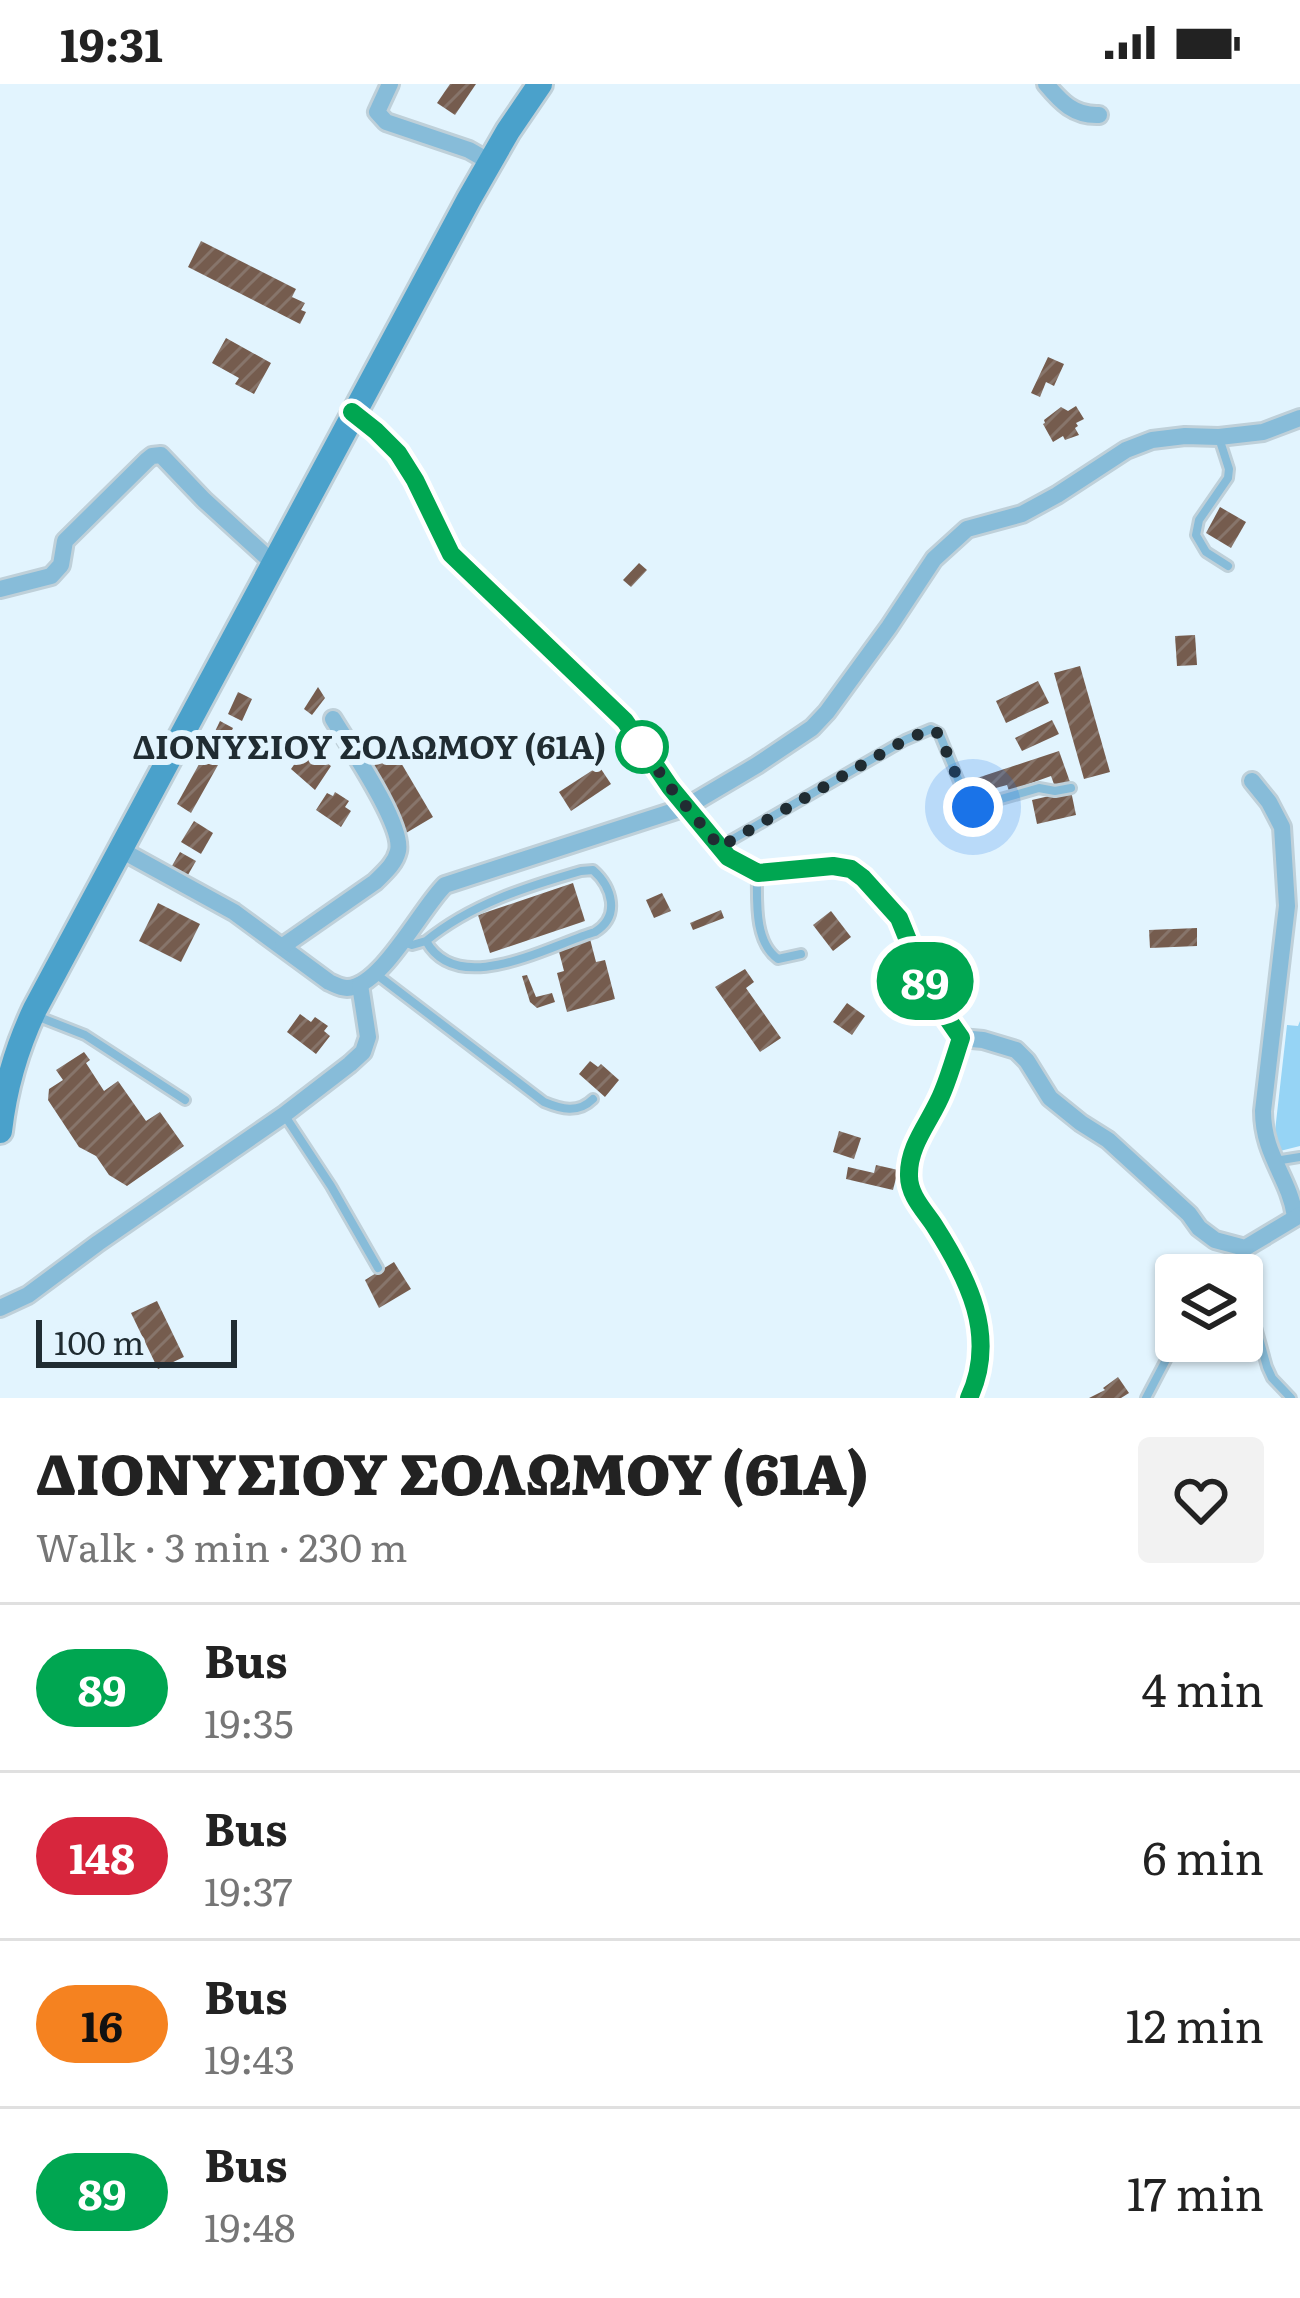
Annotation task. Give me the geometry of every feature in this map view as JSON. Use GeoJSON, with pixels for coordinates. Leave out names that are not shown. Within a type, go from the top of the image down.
{"type":"FeatureCollection","features":[{"type":"Feature","properties":{"kind":"main road"},"geometry":{"type":"LineString","coordinates":[[0,1131],[9,1075],[32,1014],[352,412],[490,162],[540,84]]}},
{"type":"Feature","properties":{"kind":"street"},"geometry":{"type":"LineString","coordinates":[[390,84],[377,112],[386,122],[469,150],[490,162]]}},
{"type":"Feature","properties":{"kind":"street"},"geometry":{"type":"LineString","coordinates":[[1046,84],[1076,112],[1099,115]]}},
{"type":"Feature","properties":{"kind":"street"},"geometry":{"type":"LineString","coordinates":[[352,412],[398,453],[451,554],[625,721],[720,847],[741,866],[758,873],[833,866],[851,869],[863,878],[899,918],[929,992],[961,1038],[1016,1050],[1050,1097],[1108,1140],[1199,1228],[1215,1240],[1245,1248],[1298,1216],[1263,1132],[1287,906],[1282,827],[1252,781]]}},
{"type":"Feature","properties":{"kind":"street"},"geometry":{"type":"LineString","coordinates":[[121,850],[234,912],[340,988],[351,988],[367,979],[403,942],[445,885],[686,807],[812,728],[934,559],[967,529],[1022,514],[1126,450],[1152,440],[1263,432],[1300,418]]}},
{"type":"Feature","properties":{"kind":"street"},"geometry":{"type":"LineString","coordinates":[[0,589],[57,572],[65,541],[157,454],[273,563]]}},
{"type":"Feature","properties":{"kind":"street"},"geometry":{"type":"LineString","coordinates":[[283,946],[375,882],[399,848],[387,810],[333,718]]}},
{"type":"Feature","properties":{"kind":"street"},"geometry":{"type":"LineString","coordinates":[[0,1308],[28,1295],[284,1114],[363,1052],[368,1037],[367,979]]}},
{"type":"Feature","properties":{"kind":"street"},"geometry":{"type":"LineString","coordinates":[[961,1038],[942,1094],[911,1154],[908,1180],[967,1283],[980,1323],[982,1354],[969,1398]]}},
{"type":"Feature","properties":{"kind":"lane"},"geometry":{"type":"LineString","coordinates":[[1219,437],[1228,478],[1199,520],[1196,535],[1206,552],[1228,566]]}},
{"type":"Feature","properties":{"kind":"lane"},"geometry":{"type":"LineString","coordinates":[[720,847],[931,729],[939,734],[973,807],[1039,788],[1071,788]]}},
{"type":"Feature","properties":{"kind":"lane"},"geometry":{"type":"LineString","coordinates":[[403,942],[426,941],[481,904],[580,871],[593,870],[610,889],[612,907],[605,926],[494,967],[458,966],[433,953],[426,941]]}},
{"type":"Feature","properties":{"kind":"lane"},"geometry":{"type":"LineString","coordinates":[[758,873],[766,949],[778,959],[801,953]]}},
{"type":"Feature","properties":{"kind":"lane"},"geometry":{"type":"LineString","coordinates":[[367,979],[544,1102],[572,1110],[592,1099]]}},
{"type":"Feature","properties":{"kind":"lane"},"geometry":{"type":"LineString","coordinates":[[32,1014],[85,1035],[185,1100]]}},
{"type":"Feature","properties":{"kind":"lane"},"geometry":{"type":"LineString","coordinates":[[284,1114],[379,1268]]}},
{"type":"Feature","properties":{"kind":"lane"},"geometry":{"type":"LineString","coordinates":[[1273,1161],[1300,1157]]}},
{"type":"Feature","properties":{"kind":"lane"},"geometry":{"type":"LineString","coordinates":[[1244,1254],[1245,1248]]}},
{"type":"Feature","properties":{"kind":"lane"},"geometry":{"type":"LineString","coordinates":[[1263,1353],[1272,1378],[1291,1398]]}},
{"type":"Feature","properties":{"kind":"lane"},"geometry":{"type":"LineString","coordinates":[[1146,1398],[1165,1362]]}},
{"type":"Feature","properties":{"kind":"shaded area"},"geometry":{"type":"Polygon","coordinates":[[[1300,1021],[1300,1146],[1280,1151],[1274,1140],[1287,1025],[1298,1026],[1300,1021]]]}},
{"type":"Feature","properties":{"kind":"building"},"geometry":{"type":"Polygon","coordinates":[[[450,84],[476,84],[455,115],[437,103],[450,84]]]}},
{"type":"Feature","properties":{"kind":"building"},"geometry":{"type":"Polygon","coordinates":[[[201,241],[296,289],[292,297],[305,303],[300,324],[188,267],[201,241]]]}},
{"type":"Feature","properties":{"kind":"building"},"geometry":{"type":"Polygon","coordinates":[[[226,338],[271,363],[254,394],[235,384],[239,378],[212,363],[226,338]]]}},
{"type":"Feature","properties":{"kind":"building"},"geometry":{"type":"Polygon","coordinates":[[[1048,357],[1064,364],[1054,386],[1046,382],[1040,397],[1031,393],[1048,357]]]}},
{"type":"Feature","properties":{"kind":"building"},"geometry":{"type":"Polygon","coordinates":[[[1076,406],[1084,419],[1076,423],[1079,435],[1053,442],[1044,420],[1061,407],[1068,411],[1076,406]]]}},
{"type":"Feature","properties":{"kind":"building"},"geometry":{"type":"Polygon","coordinates":[[[1220,507],[1246,522],[1231,548],[1206,533],[1220,507]]]}},
{"type":"Feature","properties":{"kind":"building"},"geometry":{"type":"Polygon","coordinates":[[[639,563],[647,570],[631,587],[623,580],[639,563]]]}},
{"type":"Feature","properties":{"kind":"building"},"geometry":{"type":"Polygon","coordinates":[[[1195,635],[1197,665],[1177,666],[1175,636],[1195,635]]]}},
{"type":"Feature","properties":{"kind":"building"},"geometry":{"type":"Polygon","coordinates":[[[1080,666],[1110,772],[1084,779],[1054,673],[1080,666]]]}},
{"type":"Feature","properties":{"kind":"building"},"geometry":{"type":"Polygon","coordinates":[[[1038,681],[1049,703],[1006,723],[996,701],[1038,681]]]}},
{"type":"Feature","properties":{"kind":"building"},"geometry":{"type":"Polygon","coordinates":[[[318,687],[325,698],[312,715],[304,709],[318,687]]]}},
{"type":"Feature","properties":{"kind":"building"},"geometry":{"type":"Polygon","coordinates":[[[238,692],[252,699],[242,721],[228,714],[238,692]]]}},
{"type":"Feature","properties":{"kind":"building"},"geometry":{"type":"Polygon","coordinates":[[[1052,720],[1059,734],[1022,751],[1015,738],[1052,720]]]}},
{"type":"Feature","properties":{"kind":"building"},"geometry":{"type":"Polygon","coordinates":[[[220,721],[233,728],[222,751],[209,744],[220,721]]]}},
{"type":"Feature","properties":{"kind":"building"},"geometry":{"type":"Polygon","coordinates":[[[384,734],[433,817],[406,833],[357,750],[384,734]]]}},
{"type":"Feature","properties":{"kind":"building"},"geometry":{"type":"Polygon","coordinates":[[[1059,751],[1070,782],[1055,787],[1051,776],[1009,791],[1007,785],[992,789],[995,799],[971,802],[965,782],[1059,751]]]}},
{"type":"Feature","properties":{"kind":"building"},"geometry":{"type":"Polygon","coordinates":[[[303,752],[331,766],[315,790],[291,769],[303,752]]]}},
{"type":"Feature","properties":{"kind":"building"},"geometry":{"type":"Polygon","coordinates":[[[203,757],[218,765],[191,813],[177,804],[203,757]]]}},
{"type":"Feature","properties":{"kind":"building"},"geometry":{"type":"Polygon","coordinates":[[[599,766],[611,784],[571,811],[559,792],[599,766]]]}},
{"type":"Feature","properties":{"kind":"building"},"geometry":{"type":"Polygon","coordinates":[[[1071,791],[1076,815],[1037,824],[1032,800],[1071,791]]]}},
{"type":"Feature","properties":{"kind":"building"},"geometry":{"type":"Polygon","coordinates":[[[335,792],[349,801],[345,807],[351,811],[341,827],[316,810],[327,793],[333,796],[335,792]]]}},
{"type":"Feature","properties":{"kind":"building"},"geometry":{"type":"Polygon","coordinates":[[[194,821],[213,833],[201,854],[181,842],[194,821]]]}},
{"type":"Feature","properties":{"kind":"building"},"geometry":{"type":"Polygon","coordinates":[[[180,852],[196,861],[185,880],[169,871],[180,852]]]}},
{"type":"Feature","properties":{"kind":"building"},"geometry":{"type":"Polygon","coordinates":[[[573,883],[585,921],[490,953],[478,915],[573,883]]]}},
{"type":"Feature","properties":{"kind":"building"},"geometry":{"type":"Polygon","coordinates":[[[662,893],[671,911],[654,918],[646,900],[662,893]]]}},
{"type":"Feature","properties":{"kind":"building"},"geometry":{"type":"Polygon","coordinates":[[[158,903],[200,924],[181,962],[139,941],[158,903]]]}},
{"type":"Feature","properties":{"kind":"building"},"geometry":{"type":"Polygon","coordinates":[[[721,910],[724,918],[693,930],[690,923],[721,910]]]}},
{"type":"Feature","properties":{"kind":"building"},"geometry":{"type":"Polygon","coordinates":[[[831,911],[851,937],[833,951],[813,925],[831,911]]]}},
{"type":"Feature","properties":{"kind":"building"},"geometry":{"type":"Polygon","coordinates":[[[1197,928],[1197,946],[1150,948],[1149,930],[1197,928]]]}},
{"type":"Feature","properties":{"kind":"building"},"geometry":{"type":"Polygon","coordinates":[[[590,939],[596,962],[605,960],[615,999],[567,1012],[557,973],[564,971],[558,948],[590,939]]]}},
{"type":"Feature","properties":{"kind":"building"},"geometry":{"type":"Polygon","coordinates":[[[745,969],[754,982],[746,988],[781,1038],[760,1052],[715,987],[745,969]]]}},
{"type":"Feature","properties":{"kind":"building"},"geometry":{"type":"Polygon","coordinates":[[[527,975],[536,997],[552,993],[555,1002],[537,1008],[530,1002],[522,976],[527,975]]]}},
{"type":"Feature","properties":{"kind":"building"},"geometry":{"type":"Polygon","coordinates":[[[847,1003],[865,1016],[852,1035],[833,1022],[847,1003]]]}},
{"type":"Feature","properties":{"kind":"building"},"geometry":{"type":"Polygon","coordinates":[[[300,1014],[328,1026],[324,1031],[330,1036],[316,1054],[287,1032],[300,1014]]]}},
{"type":"Feature","properties":{"kind":"building"},"geometry":{"type":"Polygon","coordinates":[[[84,1052],[104,1091],[118,1081],[146,1121],[160,1112],[184,1146],[127,1186],[109,1175],[96,1156],[79,1147],[48,1100],[49,1089],[63,1080],[56,1070],[84,1052]]]}},
{"type":"Feature","properties":{"kind":"building"},"geometry":{"type":"Polygon","coordinates":[[[590,1061],[619,1080],[605,1097],[579,1074],[590,1061]]]}},
{"type":"Feature","properties":{"kind":"building"},"geometry":{"type":"Polygon","coordinates":[[[839,1131],[861,1138],[854,1159],[833,1152],[839,1131]]]}},
{"type":"Feature","properties":{"kind":"building"},"geometry":{"type":"Polygon","coordinates":[[[876,1165],[898,1170],[893,1190],[846,1179],[848,1167],[874,1173],[876,1165]]]}},
{"type":"Feature","properties":{"kind":"building"},"geometry":{"type":"Polygon","coordinates":[[[394,1262],[411,1289],[379,1308],[365,1280],[394,1262]]]}},
{"type":"Feature","properties":{"kind":"building"},"geometry":{"type":"Polygon","coordinates":[[[157,1301],[184,1357],[158,1369],[131,1313],[157,1301]]]}},
{"type":"Feature","properties":{"kind":"building"},"geometry":{"type":"Polygon","coordinates":[[[1118,1377],[1129,1393],[1121,1398],[1089,1398],[1105,1390],[1118,1377]]]}},
{"type":"Feature","properties":{"kind":"bus line","name":"89"},"geometry":{"type":"LineString","coordinates":[[352,412],[398,453],[451,554],[625,721],[670,787],[728,857],[758,873],[833,866],[851,869],[899,918],[929,992],[961,1038],[942,1094],[911,1154],[908,1180],[967,1283],[980,1323],[982,1354],[969,1398]]}},
{"type":"Feature","properties":{"kind":"place","name":"ΔΙΟΝΥΣΙΟΥ ΣΟΛΩΜΟΥ (61Α)"},"geometry":{"type":"Point","coordinates":[642,747]}},
{"type":"Feature","properties":{"kind":"route"},"geometry":{"type":"LineString","coordinates":[[642,747],[638,742],[720,847],[924,730],[939,734],[973,807]]}}]}
